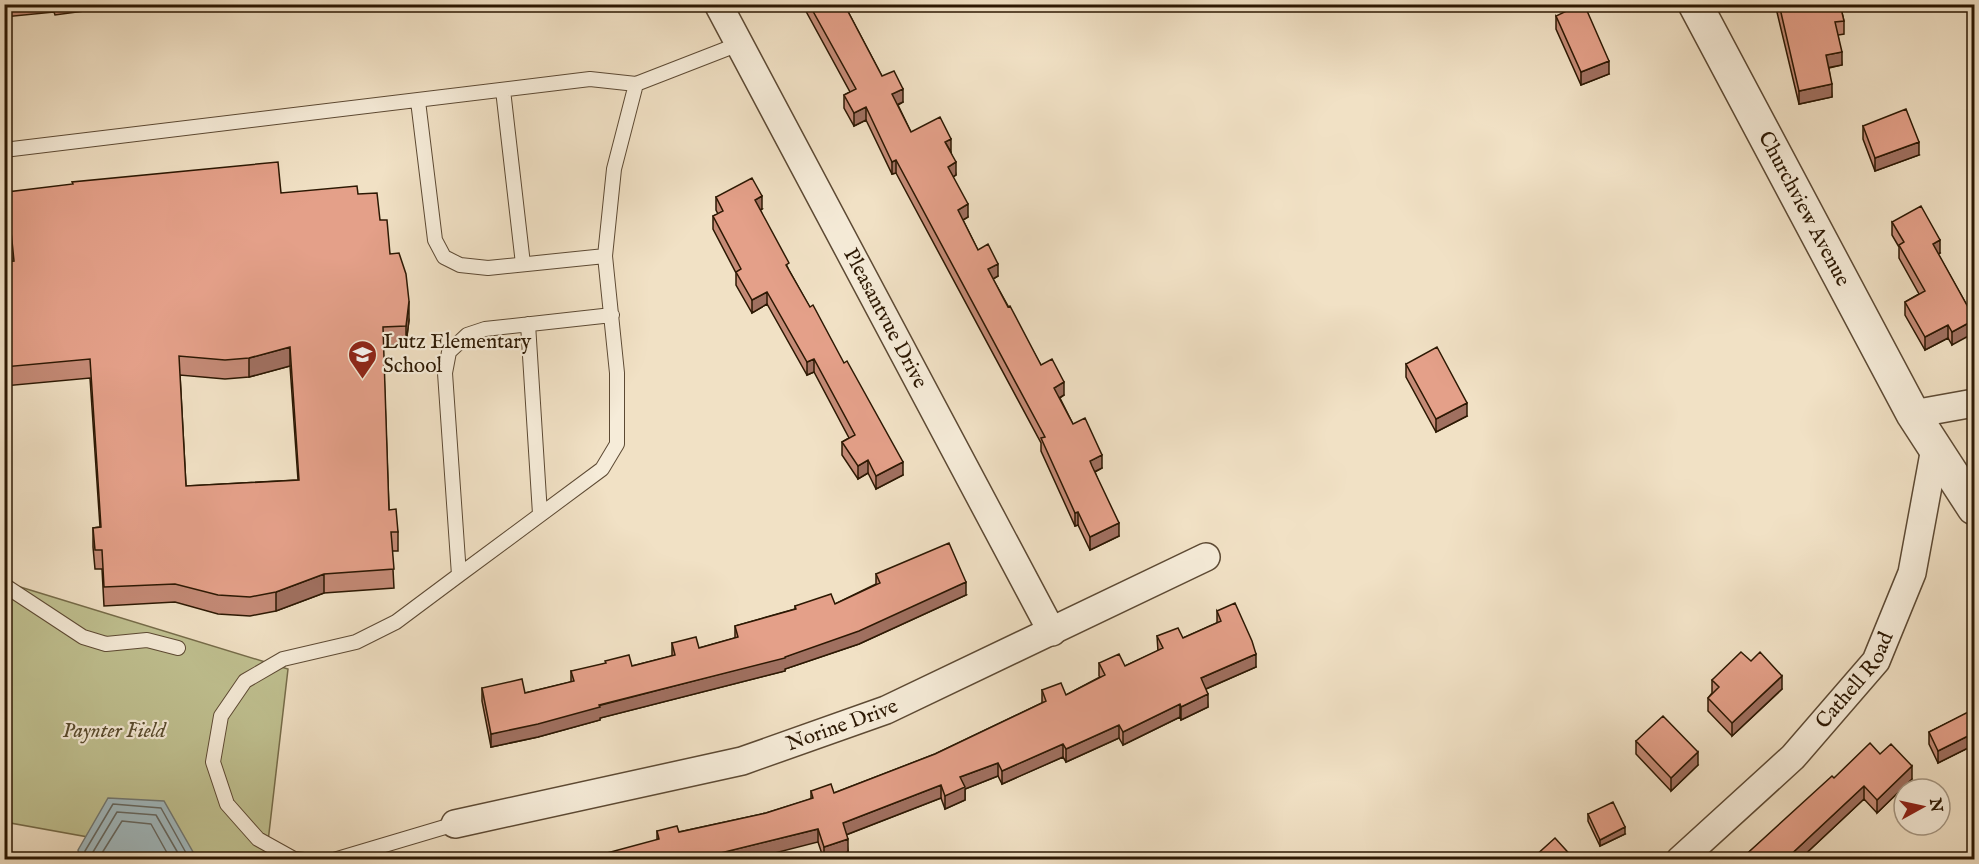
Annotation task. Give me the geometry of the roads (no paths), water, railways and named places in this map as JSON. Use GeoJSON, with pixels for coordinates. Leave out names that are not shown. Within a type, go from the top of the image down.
{"type":"FeatureCollection","features":[{"type":"Feature","properties":{"kind":"street","name":"Pleasantvue Drive"},"geometry":{"type":"LineString","coordinates":[[718,4],[1052,632]]}},
{"type":"Feature","properties":{"kind":"street","name":"Churchview Avenue"},"geometry":{"type":"LineString","coordinates":[[1695,4],[1913,414],[1974,508]]}},
{"type":"Feature","properties":{"kind":"street"},"geometry":{"type":"LineString","coordinates":[[1913,414],[1974,403]]}},
{"type":"Feature","properties":{"kind":"street","name":"Cathell Road"},"geometry":{"type":"LineString","coordinates":[[1680,860],[1793,757],[1876,661],[1912,573],[1935,448]]}},
{"type":"Feature","properties":{"kind":"street","name":"Norine Drive"},"geometry":{"type":"LineString","coordinates":[[455,824],[742,761],[886,710],[1206,557]]}},
{"type":"Feature","properties":{"kind":"lane"},"geometry":{"type":"LineString","coordinates":[[4,150],[590,79],[636,84],[739,44]]}},
{"type":"Feature","properties":{"kind":"lane"},"geometry":{"type":"LineString","coordinates":[[304,860],[294,859],[258,839],[227,804],[213,762],[221,716],[245,681],[254,675],[283,659],[356,642],[396,622],[602,469],[617,444],[617,373],[605,256],[614,169],[636,84]]}},
{"type":"Feature","properties":{"kind":"lane"},"geometry":{"type":"LineString","coordinates":[[503,90],[523,264]]}},
{"type":"Feature","properties":{"kind":"lane"},"geometry":{"type":"LineString","coordinates":[[418,101],[435,240],[444,257],[460,266],[488,268],[605,256]]}},
{"type":"Feature","properties":{"kind":"lane"},"geometry":{"type":"LineString","coordinates":[[459,575],[445,374],[449,352],[467,335],[485,329],[612,315]]}},
{"type":"Feature","properties":{"kind":"lane"},"geometry":{"type":"LineString","coordinates":[[528,324],[540,514]]}},
{"type":"Feature","properties":{"kind":"lane"},"geometry":{"type":"LineString","coordinates":[[4,585],[83,638],[106,644],[147,640],[178,648]]}},
{"type":"Feature","properties":{"kind":"lane"},"geometry":{"type":"LineString","coordinates":[[334,860],[455,824]]}},
{"type":"Feature","properties":{"kind":"water"},"geometry":{"type":"Polygon","coordinates":[[[108,798],[164,801],[197,859],[80,859],[78,850],[108,798]]]}},
{"type":"Feature","properties":{"kind":"place","name":"Lutz Elementary School"},"geometry":{"type":"Point","coordinates":[362,380]}},
{"type":"Feature","properties":{"kind":"park label","name":"Paynter Field"},"geometry":{"type":"Point","coordinates":[114,731]}}]}
